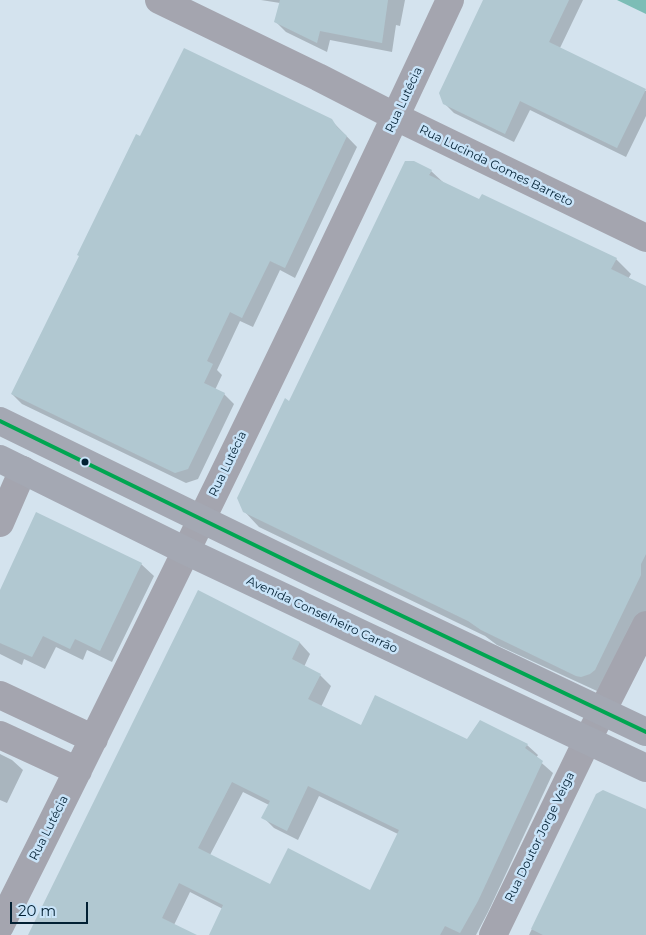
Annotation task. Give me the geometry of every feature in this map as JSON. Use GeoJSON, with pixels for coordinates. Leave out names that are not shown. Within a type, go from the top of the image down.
{"type":"FeatureCollection","features":[{"type":"Feature","properties":{"kind":"main road"},"geometry":{"type":"LineString","coordinates":[[0,421],[646,732]]}},
{"type":"Feature","properties":{"kind":"main road","name":"Avenida Conselheiro Carrão"},"geometry":{"type":"LineString","coordinates":[[11,464],[186,551],[646,768]]}},
{"type":"Feature","properties":{"kind":"street","name":"Rua Lucinda Gomes Barreto"},"geometry":{"type":"LineString","coordinates":[[158,0],[646,238]]}},
{"type":"Feature","properties":{"kind":"street","name":"Rua Lutécia"},"geometry":{"type":"LineString","coordinates":[[0,926],[202,519],[396,117],[450,0]]}},
{"type":"Feature","properties":{"kind":"street"},"geometry":{"type":"LineString","coordinates":[[0,523],[11,464]]}},
{"type":"Feature","properties":{"kind":"street","name":"Rua Doutor Jorge Veiga"},"geometry":{"type":"LineString","coordinates":[[493,935],[588,739],[646,625]]}},
{"type":"Feature","properties":{"kind":"street"},"geometry":{"type":"LineString","coordinates":[[0,695],[94,738]]}},
{"type":"Feature","properties":{"kind":"street"},"geometry":{"type":"LineString","coordinates":[[0,735],[78,771]]}},
{"type":"Feature","properties":{"kind":"shaded area"},"geometry":{"type":"Polygon","coordinates":[[[617,0],[646,0],[646,14],[617,0]]]}},
{"type":"Feature","properties":{"kind":"building"},"geometry":{"type":"Polygon","coordinates":[[[280,0],[388,0],[382,43],[320,31],[317,43],[274,22],[280,0]]]}},
{"type":"Feature","properties":{"kind":"building"},"geometry":{"type":"Polygon","coordinates":[[[483,0],[569,0],[549,42],[646,89],[617,148],[520,101],[505,134],[443,104],[439,93],[483,0]]]}},
{"type":"Feature","properties":{"kind":"building"},"geometry":{"type":"Polygon","coordinates":[[[184,48],[332,119],[337,127],[347,136],[285,268],[270,261],[242,318],[230,312],[207,361],[213,364],[204,383],[225,393],[188,469],[175,473],[11,394],[136,134],[140,136],[184,48]]]}},
{"type":"Feature","properties":{"kind":"building"},"geometry":{"type":"Polygon","coordinates":[[[405,161],[414,161],[432,170],[429,175],[479,199],[482,194],[617,258],[611,269],[646,286],[646,554],[641,564],[641,575],[595,670],[590,674],[581,677],[576,676],[481,630],[468,621],[243,512],[237,498],[285,398],[289,401],[405,161]]]}},
{"type":"Feature","properties":{"kind":"building"},"geometry":{"type":"Polygon","coordinates":[[[36,512],[142,563],[100,651],[75,639],[70,649],[43,636],[32,657],[0,643],[0,590],[36,512]]]}},
{"type":"Feature","properties":{"kind":"building"},"geometry":{"type":"Polygon","coordinates":[[[198,590],[300,642],[292,659],[321,674],[308,699],[361,725],[375,695],[467,739],[480,720],[528,744],[525,748],[543,761],[478,901],[460,933],[445,926],[440,935],[209,935],[223,905],[179,883],[162,918],[197,935],[28,935],[198,590]],[[232,782],[198,848],[270,884],[288,848],[370,890],[399,830],[308,786],[287,831],[261,818],[270,801],[232,782]]]}},
{"type":"Feature","properties":{"kind":"building"},"geometry":{"type":"Polygon","coordinates":[[[603,790],[646,809],[646,935],[543,935],[531,929],[596,794],[603,790]]]}},
{"type":"Feature","properties":{"kind":"transit line"},"geometry":{"type":"LineString","coordinates":[[0,421],[316,575],[646,732]]}}]}
